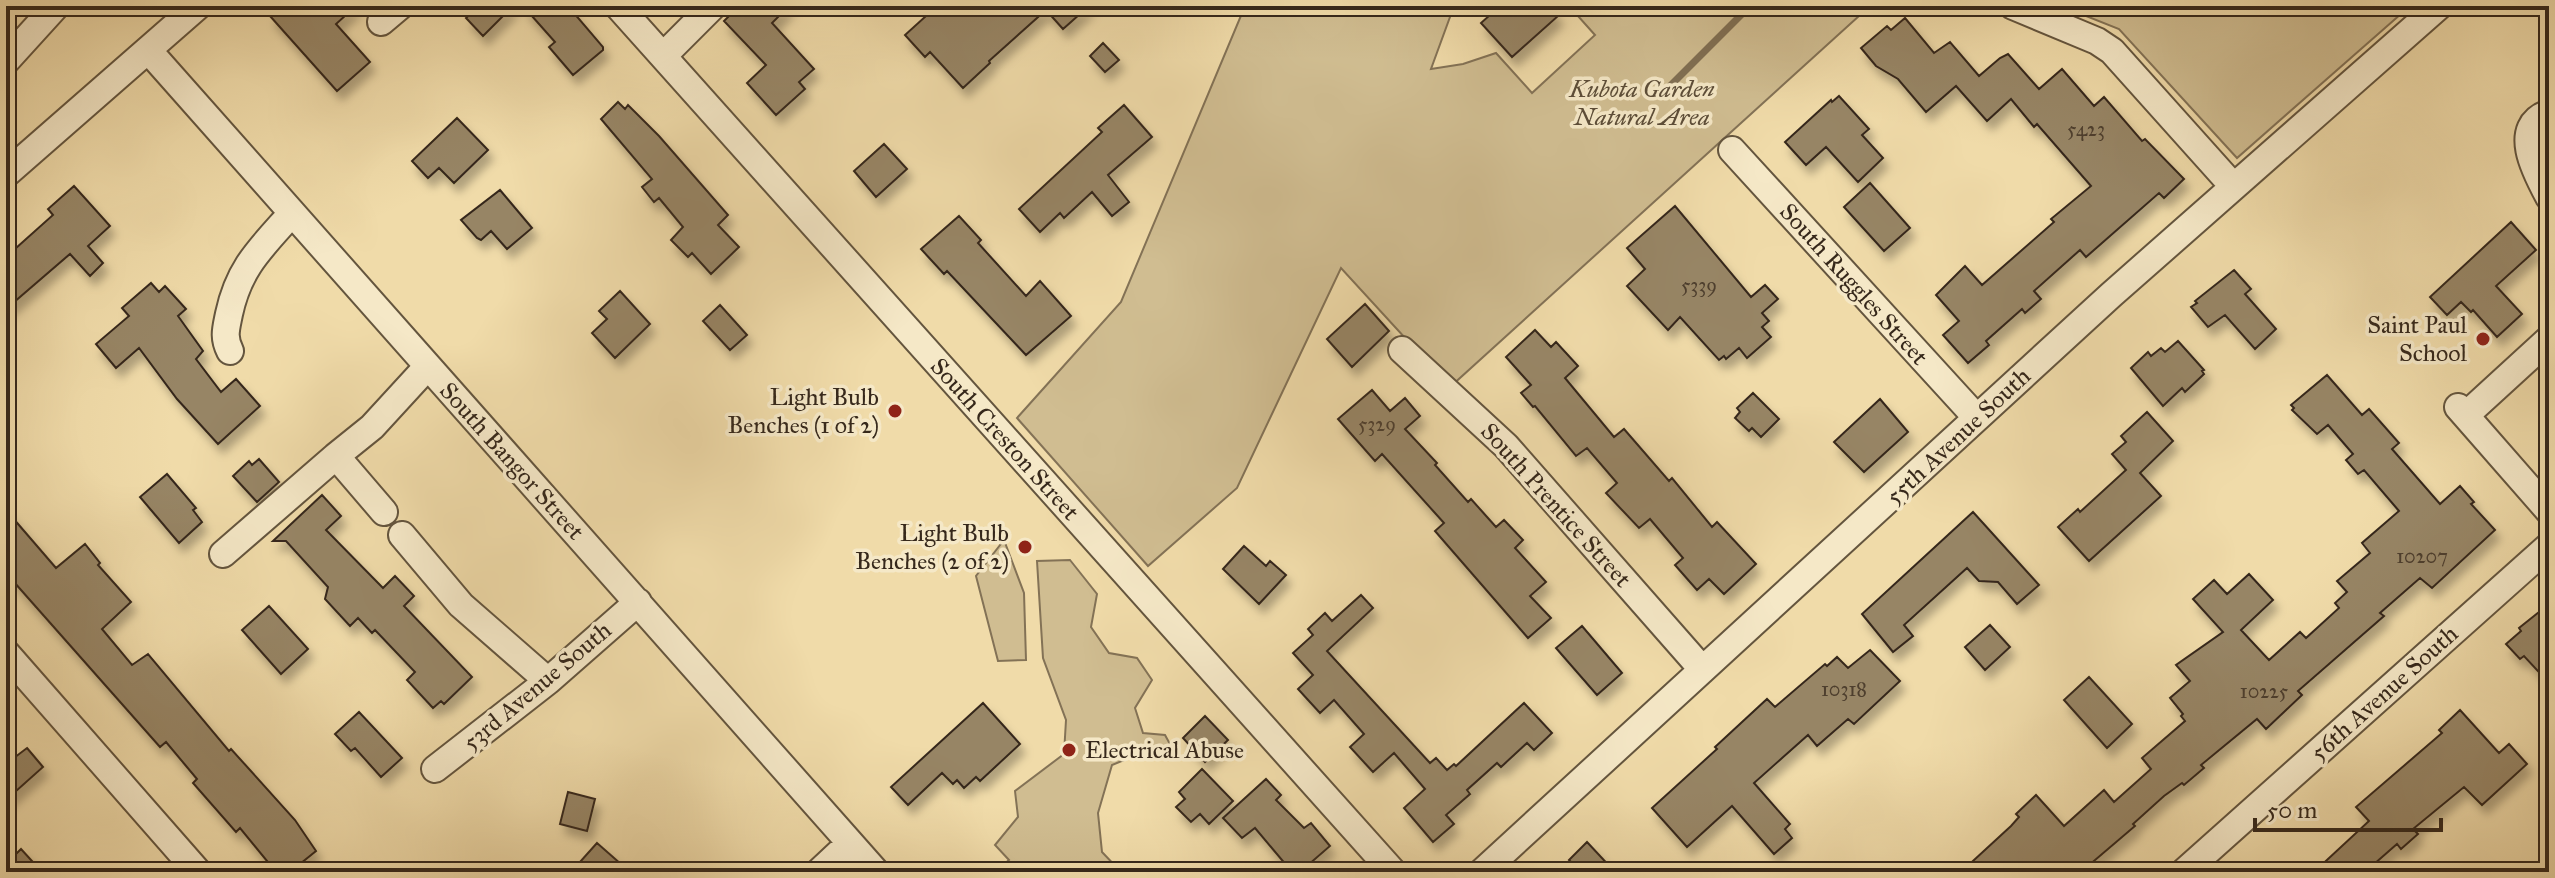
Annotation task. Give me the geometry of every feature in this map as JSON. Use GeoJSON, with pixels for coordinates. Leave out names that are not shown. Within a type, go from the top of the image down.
{"type":"FeatureCollection","features":[{"type":"Feature","properties":{"kind":"street"},"geometry":{"type":"LineString","coordinates":[[6,61],[56,6]]}},
{"type":"Feature","properties":{"kind":"street"},"geometry":{"type":"LineString","coordinates":[[6,174],[198,6]]}},
{"type":"Feature","properties":{"kind":"street","name":"South Creston Street"},"geometry":{"type":"LineString","coordinates":[[618,6],[1393,872]]}},
{"type":"Feature","properties":{"kind":"street"},"geometry":{"type":"LineString","coordinates":[[663,56],[713,6]]}},
{"type":"Feature","properties":{"kind":"street"},"geometry":{"type":"LineString","coordinates":[[2013,6],[2097,41],[2112,51],[2233,186]]}},
{"type":"Feature","properties":{"kind":"street","name":"55th Avenue South"},"geometry":{"type":"LineString","coordinates":[[1482,872],[1976,417],[2439,6]]}},
{"type":"Feature","properties":{"kind":"street","name":"South Bangor Street"},"geometry":{"type":"LineString","coordinates":[[148,50],[876,872]]}},
{"type":"Feature","properties":{"kind":"street"},"geometry":{"type":"LineString","coordinates":[[2549,113],[2540,116],[2531,125],[2528,141],[2536,174],[2549,197]]}},
{"type":"Feature","properties":{"kind":"street","name":"South Ruggles Street"},"geometry":{"type":"LineString","coordinates":[[1732,150],[1976,417]]}},
{"type":"Feature","properties":{"kind":"street"},"geometry":{"type":"LineString","coordinates":[[230,351],[224,339],[235,286],[256,253],[292,213]]}},
{"type":"Feature","properties":{"kind":"street"},"geometry":{"type":"LineString","coordinates":[[2549,339],[2462,411],[2549,511]]}},
{"type":"Feature","properties":{"kind":"street","name":"South Prentice Street"},"geometry":{"type":"LineString","coordinates":[[1402,350],[1506,446],[1702,669]]}},
{"type":"Feature","properties":{"kind":"street"},"geometry":{"type":"LineString","coordinates":[[223,554],[372,427],[428,366]]}},
{"type":"Feature","properties":{"kind":"street"},"geometry":{"type":"LineString","coordinates":[[336,456],[384,512]]}},
{"type":"Feature","properties":{"kind":"street"},"geometry":{"type":"LineString","coordinates":[[402,535],[461,605],[548,681]]}},
{"type":"Feature","properties":{"kind":"street","name":"56th Avenue South"},"geometry":{"type":"LineString","coordinates":[[2184,872],[2549,546]]}},
{"type":"Feature","properties":{"kind":"street","name":"53rd Avenue South"},"geometry":{"type":"LineString","coordinates":[[435,769],[548,681],[638,602]]}},
{"type":"Feature","properties":{"kind":"street"},"geometry":{"type":"LineString","coordinates":[[6,653],[198,872]]}},
{"type":"Feature","properties":{"kind":"street"},"geometry":{"type":"LineString","coordinates":[[819,872],[850,843]]}},
{"type":"Feature","properties":{"kind":"green space","name":"Kubota Garden Natural Area"},"geometry":{"type":"Polygon","coordinates":[[[1245,6],[1454,6],[1431,69],[1463,64],[1496,53],[1532,93],[1595,35],[1569,6],[1870,6],[1450,387],[1341,268],[1237,488],[1148,566],[1017,418],[1121,302],[1245,6]]]}},
{"type":"Feature","properties":{"kind":"green space"},"geometry":{"type":"Polygon","coordinates":[[[2061,6],[2410,6],[2237,158],[2119,29],[2061,6]]]}},
{"type":"Feature","properties":{"kind":"green space"},"geometry":{"type":"Polygon","coordinates":[[[1004,540],[1024,593],[1026,660],[998,661],[976,576],[1004,540]]]}},
{"type":"Feature","properties":{"kind":"green space"},"geometry":{"type":"Polygon","coordinates":[[[1070,560],[1097,594],[1091,627],[1109,653],[1137,658],[1152,680],[1135,708],[1143,733],[1165,735],[1177,757],[1139,754],[1112,765],[1098,813],[1102,852],[1121,872],[995,872],[1009,860],[995,845],[1018,817],[1015,791],[1064,754],[1066,720],[1043,658],[1037,561],[1070,560]]]}},
{"type":"Feature","properties":{"kind":"building"},"geometry":{"type":"Polygon","coordinates":[[[282,6],[356,6],[336,24],[370,62],[337,91],[270,16],[282,6]]]}},
{"type":"Feature","properties":{"kind":"building"},"geometry":{"type":"Polygon","coordinates":[[[479,6],[513,6],[483,36],[466,18],[479,6]]]}},
{"type":"Feature","properties":{"kind":"building"},"geometry":{"type":"Polygon","coordinates":[[[523,6],[568,6],[603,50],[573,75],[549,47],[555,42],[523,6]]]}},
{"type":"Feature","properties":{"kind":"building"},"geometry":{"type":"Polygon","coordinates":[[[739,6],[789,6],[772,23],[814,69],[799,82],[805,89],[776,115],[747,83],[766,65],[724,21],[739,6]]]}},
{"type":"Feature","properties":{"kind":"building"},"geometry":{"type":"Polygon","coordinates":[[[937,6],[1089,6],[1063,29],[1046,10],[963,88],[930,52],[925,57],[905,35],[937,6]]]}},
{"type":"Feature","properties":{"kind":"building"},"geometry":{"type":"Polygon","coordinates":[[[1500,6],[1549,6],[1558,16],[1512,57],[1481,23],[1500,6]]]}},
{"type":"Feature","properties":{"kind":"building"},"geometry":{"type":"Polygon","coordinates":[[[1905,18],[1934,53],[1950,42],[1979,76],[2008,54],[2039,89],[2062,69],[2094,106],[2104,97],[2142,141],[2145,139],[2184,179],[2164,198],[2159,193],[2086,257],[2080,250],[2034,291],[2041,299],[2025,313],[2022,309],[1986,341],[1989,345],[1968,363],[1943,335],[1959,321],[1936,295],[1965,266],[1982,285],[2054,222],[2051,219],[2091,186],[2011,99],[1987,121],[1956,86],[1926,112],[1898,79],[1876,66],[1861,48],[1887,26],[1891,30],[1905,18]]]}},
{"type":"Feature","properties":{"kind":"building"},"geometry":{"type":"Polygon","coordinates":[[[1103,43],[1119,60],[1105,72],[1090,56],[1103,43]]]}},
{"type":"Feature","properties":{"kind":"building"},"geometry":{"type":"Polygon","coordinates":[[[1839,96],[1869,129],[1862,135],[1883,158],[1858,182],[1826,147],[1806,165],[1785,142],[1839,96]]]}},
{"type":"Feature","properties":{"kind":"building"},"geometry":{"type":"Polygon","coordinates":[[[618,102],[625,109],[628,105],[659,136],[728,215],[718,225],[739,247],[711,274],[692,253],[688,257],[671,240],[683,227],[659,198],[654,202],[642,187],[652,179],[601,119],[618,102]]]}},
{"type":"Feature","properties":{"kind":"building"},"geometry":{"type":"Polygon","coordinates":[[[1124,105],[1152,137],[1108,175],[1129,202],[1112,216],[1092,192],[1064,218],[1060,213],[1040,232],[1019,209],[1102,132],[1098,128],[1124,105]]]}},
{"type":"Feature","properties":{"kind":"building"},"geometry":{"type":"Polygon","coordinates":[[[457,118],[488,150],[454,183],[439,168],[428,178],[412,161],[457,118]]]}},
{"type":"Feature","properties":{"kind":"building"},"geometry":{"type":"Polygon","coordinates":[[[884,144],[907,169],[876,197],[854,171],[884,144]]]}},
{"type":"Feature","properties":{"kind":"building"},"geometry":{"type":"Polygon","coordinates":[[[1870,183],[1910,228],[1884,251],[1844,207],[1870,183]]]}},
{"type":"Feature","properties":{"kind":"building"},"geometry":{"type":"Polygon","coordinates":[[[74,186],[110,226],[88,246],[103,263],[90,276],[70,254],[6,309],[6,257],[53,215],[48,209],[74,186]]]}},
{"type":"Feature","properties":{"kind":"building"},"geometry":{"type":"Polygon","coordinates":[[[500,190],[532,228],[507,249],[491,231],[481,240],[477,238],[461,220],[500,190]]]}},
{"type":"Feature","properties":{"kind":"building"},"geometry":{"type":"Polygon","coordinates":[[[1675,206],[1751,297],[1765,285],[1778,299],[1762,313],[1769,321],[1762,327],[1771,337],[1747,358],[1739,348],[1726,359],[1724,356],[1719,360],[1680,317],[1668,330],[1627,286],[1645,269],[1627,248],[1675,206]]]}},
{"type":"Feature","properties":{"kind":"building"},"geometry":{"type":"Polygon","coordinates":[[[959,216],[981,240],[978,243],[1026,296],[1040,281],[1071,316],[1026,355],[947,271],[944,274],[921,249],[959,216]]]}},
{"type":"Feature","properties":{"kind":"building"},"geometry":{"type":"Polygon","coordinates":[[[2511,222],[2536,250],[2496,286],[2522,314],[2497,337],[2473,310],[2471,312],[2461,302],[2447,315],[2430,297],[2511,222]]]}},
{"type":"Feature","properties":{"kind":"building"},"geometry":{"type":"Polygon","coordinates":[[[2234,270],[2251,289],[2245,294],[2276,329],[2255,349],[2225,315],[2208,327],[2191,307],[2234,270]]]}},
{"type":"Feature","properties":{"kind":"building"},"geometry":{"type":"Polygon","coordinates":[[[151,283],[159,292],[165,286],[186,309],[178,316],[203,351],[196,359],[221,392],[236,379],[260,406],[218,444],[177,399],[139,348],[116,368],[96,344],[129,316],[122,308],[151,283]]]}},
{"type":"Feature","properties":{"kind":"building"},"geometry":{"type":"Polygon","coordinates":[[[620,291],[650,324],[615,358],[592,333],[607,319],[599,311],[620,291]]]}},
{"type":"Feature","properties":{"kind":"building"},"geometry":{"type":"Polygon","coordinates":[[[1365,304],[1389,331],[1352,367],[1327,339],[1365,304]]]}},
{"type":"Feature","properties":{"kind":"building"},"geometry":{"type":"Polygon","coordinates":[[[720,305],[747,335],[730,350],[703,321],[720,305]]]}},
{"type":"Feature","properties":{"kind":"building"},"geometry":{"type":"Polygon","coordinates":[[[1535,330],[1551,347],[1556,342],[1578,366],[1565,378],[1614,437],[1624,429],[1669,481],[1672,478],[1712,527],[1717,522],[1756,564],[1724,594],[1709,579],[1697,590],[1675,565],[1683,558],[1650,519],[1639,528],[1606,493],[1617,483],[1587,448],[1576,456],[1521,393],[1531,385],[1506,357],[1535,330]]]}},
{"type":"Feature","properties":{"kind":"building"},"geometry":{"type":"Polygon","coordinates":[[[2178,341],[2204,370],[2204,374],[2185,392],[2182,388],[2163,406],[2131,368],[2148,352],[2151,356],[2161,348],[2165,352],[2178,341]]]}},
{"type":"Feature","properties":{"kind":"building"},"geometry":{"type":"Polygon","coordinates":[[[2327,375],[2362,415],[2369,409],[2399,443],[2392,449],[2440,504],[2460,486],[2474,502],[2471,504],[2495,530],[2432,588],[2420,578],[2380,613],[2384,616],[2298,691],[2302,695],[2266,729],[2257,719],[2201,765],[2204,768],[2184,785],[2182,783],[2164,796],[2133,824],[2135,826],[2081,872],[1961,872],[2011,826],[2019,817],[2016,814],[2036,795],[2064,826],[2104,790],[2114,802],[2151,769],[2142,758],[2185,721],[2170,698],[2190,681],[2176,665],[2223,632],[2193,599],[2214,580],[2227,594],[2249,574],[2273,600],[2241,630],[2269,660],[2300,632],[2306,638],[2339,608],[2335,603],[2347,592],[2337,581],[2370,553],[2362,543],[2399,511],[2364,470],[2358,474],[2346,460],[2353,454],[2328,425],[2317,434],[2292,410],[2291,405],[2327,375]]]}},
{"type":"Feature","properties":{"kind":"building"},"geometry":{"type":"Polygon","coordinates":[[[1372,390],[1390,411],[1405,398],[1420,416],[1405,429],[1468,502],[1471,499],[1496,527],[1504,520],[1523,540],[1515,548],[1546,582],[1530,596],[1551,618],[1528,638],[1435,531],[1444,523],[1382,454],[1375,461],[1338,419],[1372,390]]]}},
{"type":"Feature","properties":{"kind":"building"},"geometry":{"type":"Polygon","coordinates":[[[1753,393],[1779,419],[1761,437],[1735,418],[1740,412],[1737,408],[1753,393]]]}},
{"type":"Feature","properties":{"kind":"building"},"geometry":{"type":"Polygon","coordinates":[[[1880,399],[1908,432],[1864,472],[1834,442],[1880,399]]]}},
{"type":"Feature","properties":{"kind":"building"},"geometry":{"type":"Polygon","coordinates":[[[2147,412],[2173,441],[2140,473],[2161,496],[2089,561],[2058,527],[2078,509],[2080,512],[2126,470],[2112,454],[2126,442],[2121,436],[2147,412]]]}},
{"type":"Feature","properties":{"kind":"building"},"geometry":{"type":"Polygon","coordinates":[[[259,459],[279,482],[257,502],[233,476],[249,461],[252,465],[259,459]]]}},
{"type":"Feature","properties":{"kind":"building"},"geometry":{"type":"Polygon","coordinates":[[[167,474],[196,508],[193,510],[202,522],[179,543],[140,497],[167,474]]]}},
{"type":"Feature","properties":{"kind":"building"},"geometry":{"type":"Polygon","coordinates":[[[322,495],[341,516],[326,530],[383,588],[395,576],[414,596],[404,606],[472,677],[444,704],[441,701],[433,708],[407,680],[415,672],[375,630],[372,633],[358,618],[350,626],[325,599],[328,587],[286,541],[273,541],[322,495]]]}},
{"type":"Feature","properties":{"kind":"building"},"geometry":{"type":"Polygon","coordinates":[[[6,510],[56,568],[85,544],[100,563],[98,565],[131,602],[102,629],[132,665],[148,654],[229,751],[231,749],[295,820],[316,851],[290,872],[276,872],[240,828],[236,832],[193,783],[197,779],[166,742],[160,747],[6,573],[6,510]]]}},
{"type":"Feature","properties":{"kind":"building"},"geometry":{"type":"Polygon","coordinates":[[[1973,512],[2039,585],[2017,604],[1998,582],[1979,581],[1967,568],[1904,625],[1913,636],[1893,652],[1862,614],[1973,512]]]}},
{"type":"Feature","properties":{"kind":"building"},"geometry":{"type":"Polygon","coordinates":[[[1244,546],[1266,566],[1270,561],[1286,575],[1259,604],[1223,569],[1244,546]]]}},
{"type":"Feature","properties":{"kind":"building"},"geometry":{"type":"Polygon","coordinates":[[[1361,595],[1373,608],[1327,651],[1430,763],[1436,758],[1447,770],[1454,764],[1456,766],[1524,703],[1552,733],[1534,750],[1527,743],[1501,767],[1497,763],[1467,790],[1470,794],[1446,815],[1454,824],[1433,842],[1404,808],[1425,789],[1394,753],[1373,772],[1350,747],[1364,734],[1334,700],[1320,713],[1298,689],[1313,675],[1293,653],[1313,635],[1308,629],[1325,613],[1332,621],[1361,595]]]}},
{"type":"Feature","properties":{"kind":"building"},"geometry":{"type":"Polygon","coordinates":[[[2549,604],[2549,683],[2524,656],[2520,659],[2506,644],[2521,631],[2519,628],[2549,604]]]}},
{"type":"Feature","properties":{"kind":"building"},"geometry":{"type":"Polygon","coordinates":[[[269,606],[308,649],[281,674],[242,630],[269,606]]]}},
{"type":"Feature","properties":{"kind":"building"},"geometry":{"type":"Polygon","coordinates":[[[1990,625],[2010,647],[1985,670],[1965,647],[1990,625]]]}},
{"type":"Feature","properties":{"kind":"building"},"geometry":{"type":"Polygon","coordinates":[[[1582,626],[1622,673],[1597,695],[1556,648],[1582,626]]]}},
{"type":"Feature","properties":{"kind":"building"},"geometry":{"type":"Polygon","coordinates":[[[1870,650],[1900,681],[1854,724],[1848,719],[1817,746],[1808,735],[1754,783],[1790,824],[1785,829],[1792,838],[1774,854],[1732,806],[1687,847],[1652,808],[1767,699],[1775,707],[1825,664],[1827,666],[1837,657],[1848,668],[1870,650]]]}},
{"type":"Feature","properties":{"kind":"building"},"geometry":{"type":"Polygon","coordinates":[[[2089,677],[2132,724],[2107,748],[2064,700],[2089,677]]]}},
{"type":"Feature","properties":{"kind":"building"},"geometry":{"type":"Polygon","coordinates":[[[983,703],[1020,744],[980,781],[976,777],[964,788],[957,780],[953,784],[942,773],[908,805],[891,787],[983,703]]]}},
{"type":"Feature","properties":{"kind":"building"},"geometry":{"type":"Polygon","coordinates":[[[2460,710],[2499,753],[2509,744],[2527,764],[2482,805],[2464,787],[2413,829],[2418,834],[2401,849],[2397,844],[2365,872],[2314,872],[2369,821],[2356,807],[2442,733],[2439,730],[2460,710]]]}},
{"type":"Feature","properties":{"kind":"building"},"geometry":{"type":"Polygon","coordinates":[[[359,712],[402,758],[381,777],[355,748],[351,751],[335,734],[359,712]]]}},
{"type":"Feature","properties":{"kind":"building"},"geometry":{"type":"Polygon","coordinates":[[[1205,716],[1228,740],[1205,762],[1183,738],[1205,716]]]}},
{"type":"Feature","properties":{"kind":"building"},"geometry":{"type":"Polygon","coordinates":[[[27,748],[43,767],[6,800],[6,764],[27,748]]]}},
{"type":"Feature","properties":{"kind":"building"},"geometry":{"type":"Polygon","coordinates":[[[1202,769],[1233,801],[1209,824],[1200,814],[1191,822],[1176,807],[1185,799],[1179,792],[1202,769]]]}},
{"type":"Feature","properties":{"kind":"building"},"geometry":{"type":"Polygon","coordinates":[[[1266,779],[1281,795],[1276,800],[1304,828],[1311,823],[1330,846],[1300,872],[1292,872],[1255,828],[1242,838],[1223,818],[1266,779]]]}},
{"type":"Feature","properties":{"kind":"building"},"geometry":{"type":"Polygon","coordinates":[[[568,792],[595,799],[587,831],[560,824],[568,792]]]}},
{"type":"Feature","properties":{"kind":"building"},"geometry":{"type":"Polygon","coordinates":[[[1587,842],[1615,872],[1581,872],[1569,860],[1587,842]]]}},
{"type":"Feature","properties":{"kind":"building"},"geometry":{"type":"Polygon","coordinates":[[[597,843],[630,872],[571,872],[597,843]]]}},
{"type":"Feature","properties":{"kind":"building"},"geometry":{"type":"Polygon","coordinates":[[[21,849],[42,872],[6,872],[6,864],[21,849]]]}},
{"type":"Feature","properties":{"kind":"waterway"},"geometry":{"type":"LineString","coordinates":[[1663,93],[1750,6]]}},
{"type":"Feature","properties":{"kind":"place","name":"Saint Paul School"},"geometry":{"type":"Point","coordinates":[2483,339]}},
{"type":"Feature","properties":{"kind":"place","name":"Light Bulb Benches (1 of 2)"},"geometry":{"type":"Point","coordinates":[895,411]}},
{"type":"Feature","properties":{"kind":"place","name":"Light Bulb Benches (2 of 2)"},"geometry":{"type":"Point","coordinates":[1025,547]}},
{"type":"Feature","properties":{"kind":"place","name":"Electrical Abuse"},"geometry":{"type":"Point","coordinates":[1069,750]}}]}
